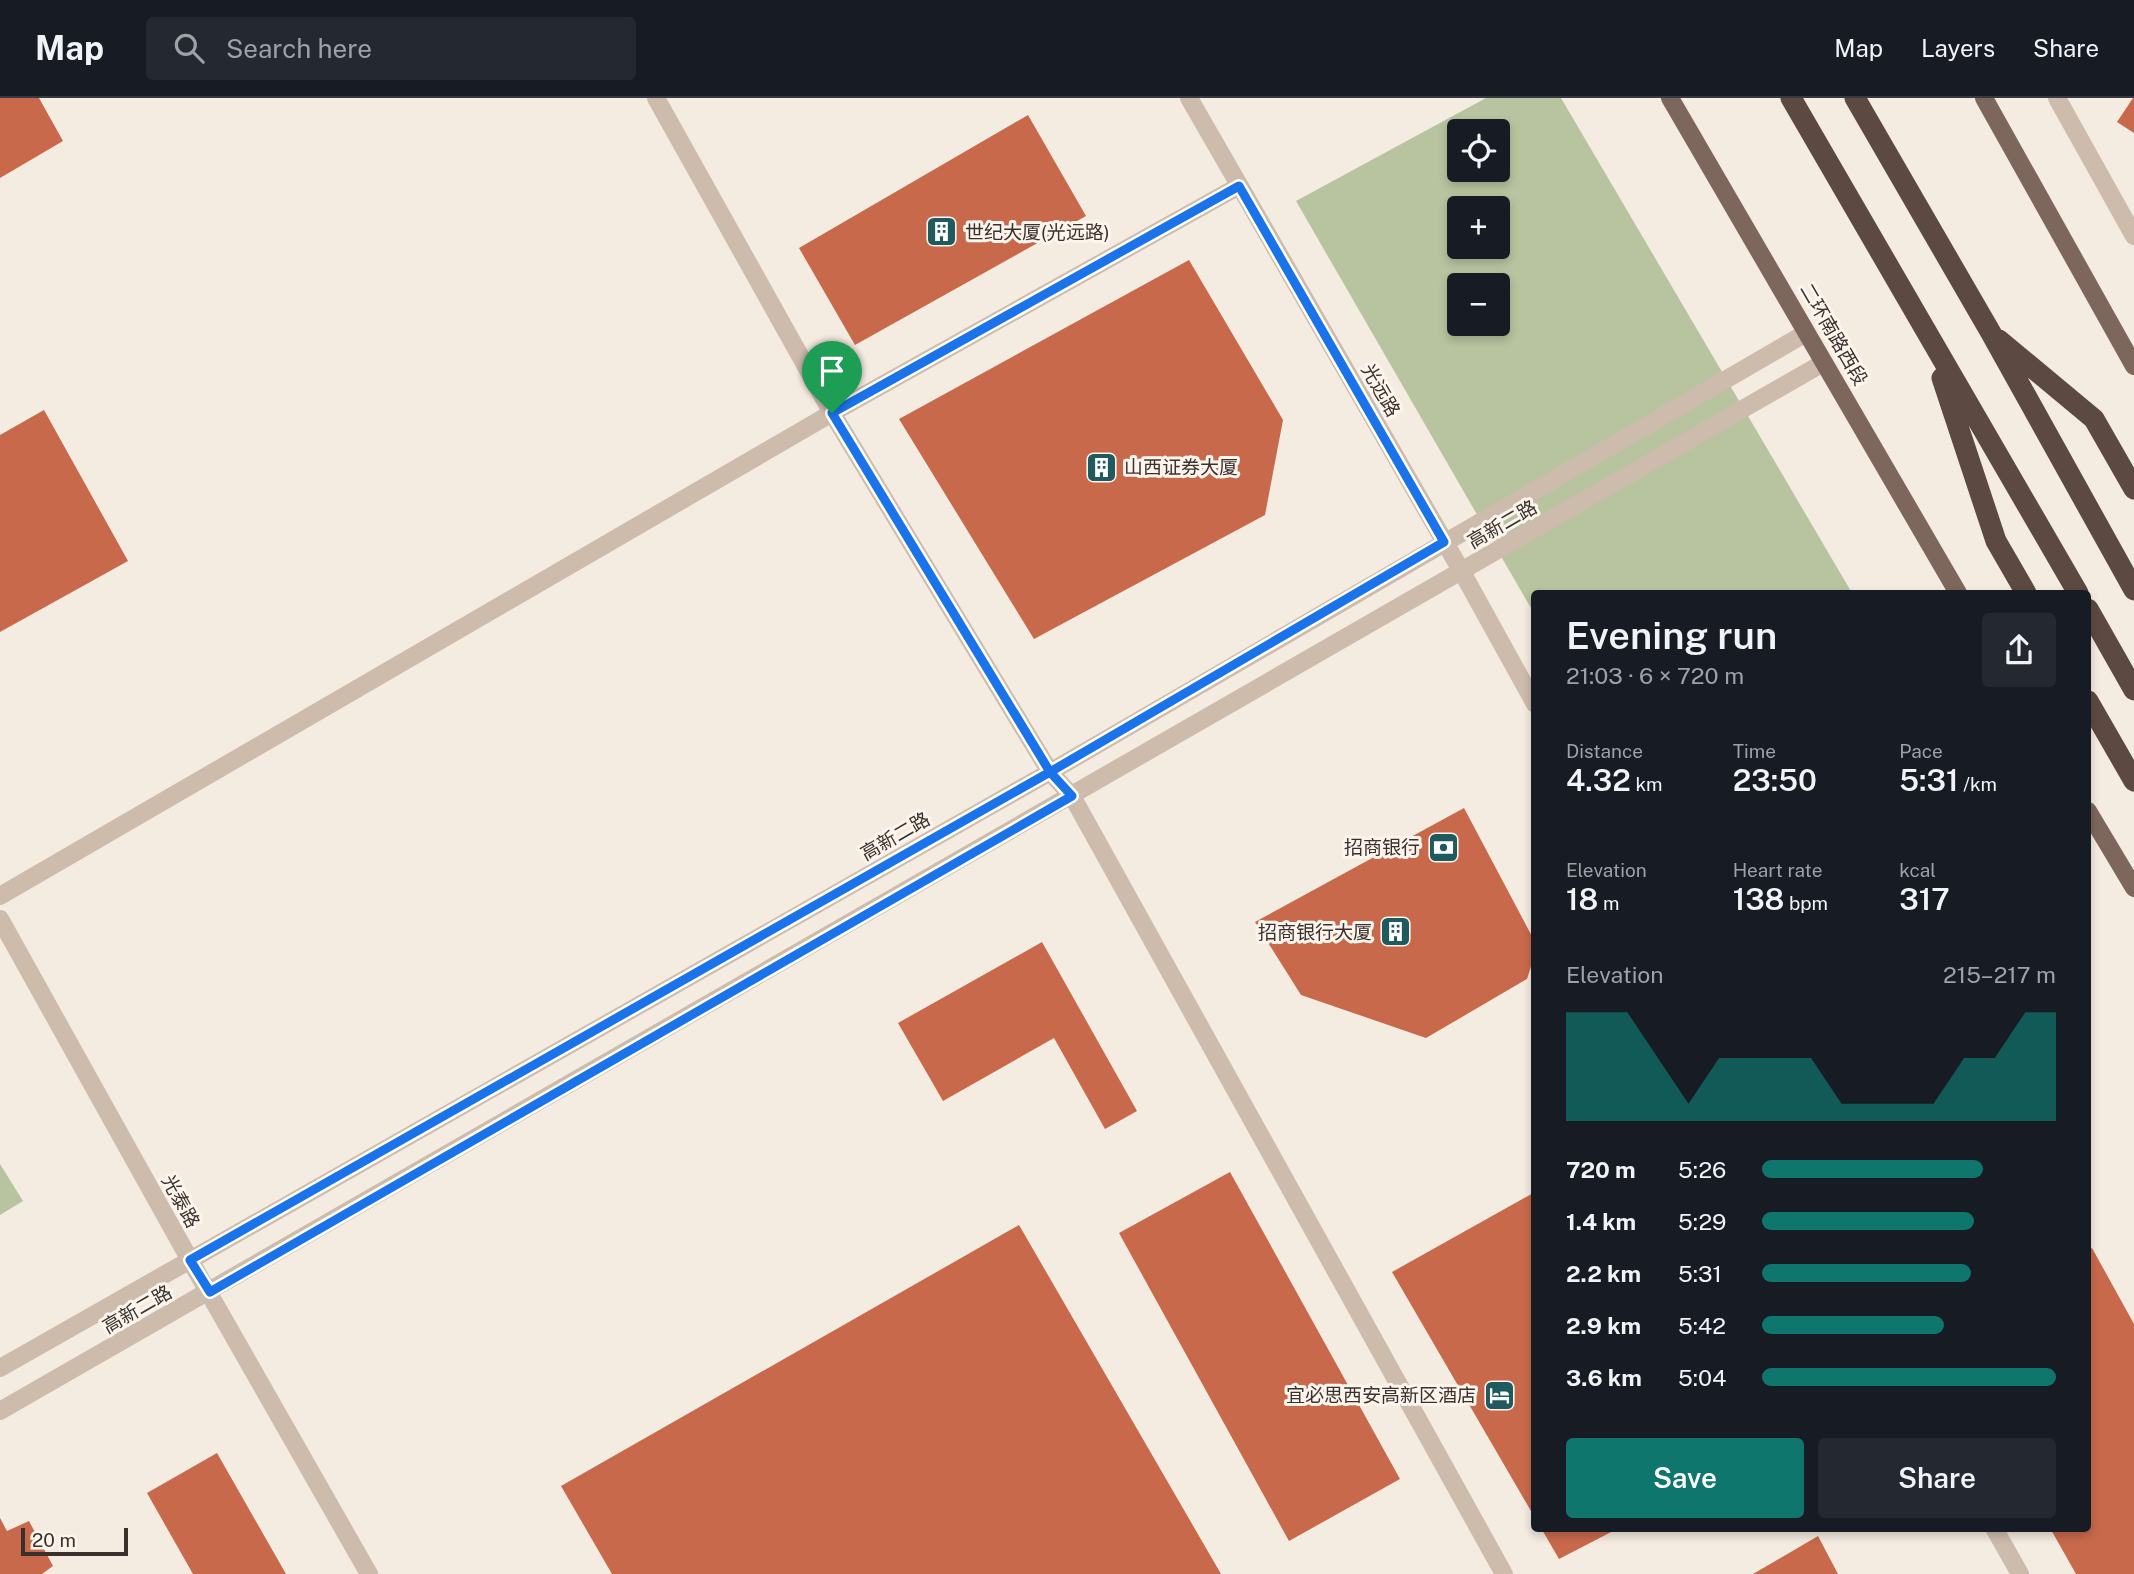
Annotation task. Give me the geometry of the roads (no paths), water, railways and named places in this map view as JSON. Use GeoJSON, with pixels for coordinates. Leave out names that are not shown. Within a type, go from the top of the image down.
{"type":"FeatureCollection","features":[{"type":"Feature","properties":{"kind":"highway"},"geometry":{"type":"LineString","coordinates":[[1791,98],[2076,590]]}},
{"type":"Feature","properties":{"kind":"highway"},"geometry":{"type":"LineString","coordinates":[[1855,98],[2134,590]]}},
{"type":"Feature","properties":{"kind":"highway"},"geometry":{"type":"LineString","coordinates":[[1990,333],[2094,419],[2134,489]]}},
{"type":"Feature","properties":{"kind":"highway"},"geometry":{"type":"LineString","coordinates":[[1928,336],[1996,541],[2024,590]]}},
{"type":"Feature","properties":{"kind":"highway"},"geometry":{"type":"LineString","coordinates":[[2091,614],[2134,690]]}},
{"type":"Feature","properties":{"kind":"highway"},"geometry":{"type":"LineString","coordinates":[[2091,706],[2134,781]]}},
{"type":"Feature","properties":{"kind":"main road","name":"二环南路西段"},"geometry":{"type":"LineString","coordinates":[[1670,98],[1956,590]]}},
{"type":"Feature","properties":{"kind":"main road"},"geometry":{"type":"LineString","coordinates":[[1984,98],[2134,366]]}},
{"type":"Feature","properties":{"kind":"main road"},"geometry":{"type":"LineString","coordinates":[[2091,816],[2134,888]]}},
{"type":"Feature","properties":{"kind":"street"},"geometry":{"type":"LineString","coordinates":[[656,98],[832,413],[1050,772],[1072,796],[1504,1574]]}},
{"type":"Feature","properties":{"kind":"street","name":"光远路"},"geometry":{"type":"LineString","coordinates":[[1189,98],[1531,697]]}},
{"type":"Feature","properties":{"kind":"street"},"geometry":{"type":"LineString","coordinates":[[2057,98],[2134,236]]}},
{"type":"Feature","properties":{"kind":"street"},"geometry":{"type":"LineString","coordinates":[[0,896],[832,413],[1239,186]]}},
{"type":"Feature","properties":{"kind":"street","name":"高新二路"},"geometry":{"type":"LineString","coordinates":[[0,1368],[1050,772],[1807,333]]}},
{"type":"Feature","properties":{"kind":"street","name":"高新二路"},"geometry":{"type":"LineString","coordinates":[[0,1411],[1823,363]]}},
{"type":"Feature","properties":{"kind":"street","name":"光泰路"},"geometry":{"type":"LineString","coordinates":[[0,919],[369,1574]]}},
{"type":"Feature","properties":{"kind":"street"},"geometry":{"type":"LineString","coordinates":[[1996,1532],[2020,1574]]}},
{"type":"Feature","properties":{"kind":"place","name":"世纪大厦(光远路)"},"geometry":{"type":"Point","coordinates":[942,232]}},
{"type":"Feature","properties":{"kind":"place","name":"山西证券大厦"},"geometry":{"type":"Point","coordinates":[1101,467]}},
{"type":"Feature","properties":{"kind":"place","name":"招商银行"},"geometry":{"type":"Point","coordinates":[1443,847]}},
{"type":"Feature","properties":{"kind":"place","name":"招商银行大厦"},"geometry":{"type":"Point","coordinates":[1395,932]}},
{"type":"Feature","properties":{"kind":"place","name":"宜必思西安高新区酒店"},"geometry":{"type":"Point","coordinates":[1499,1395]}}]}
